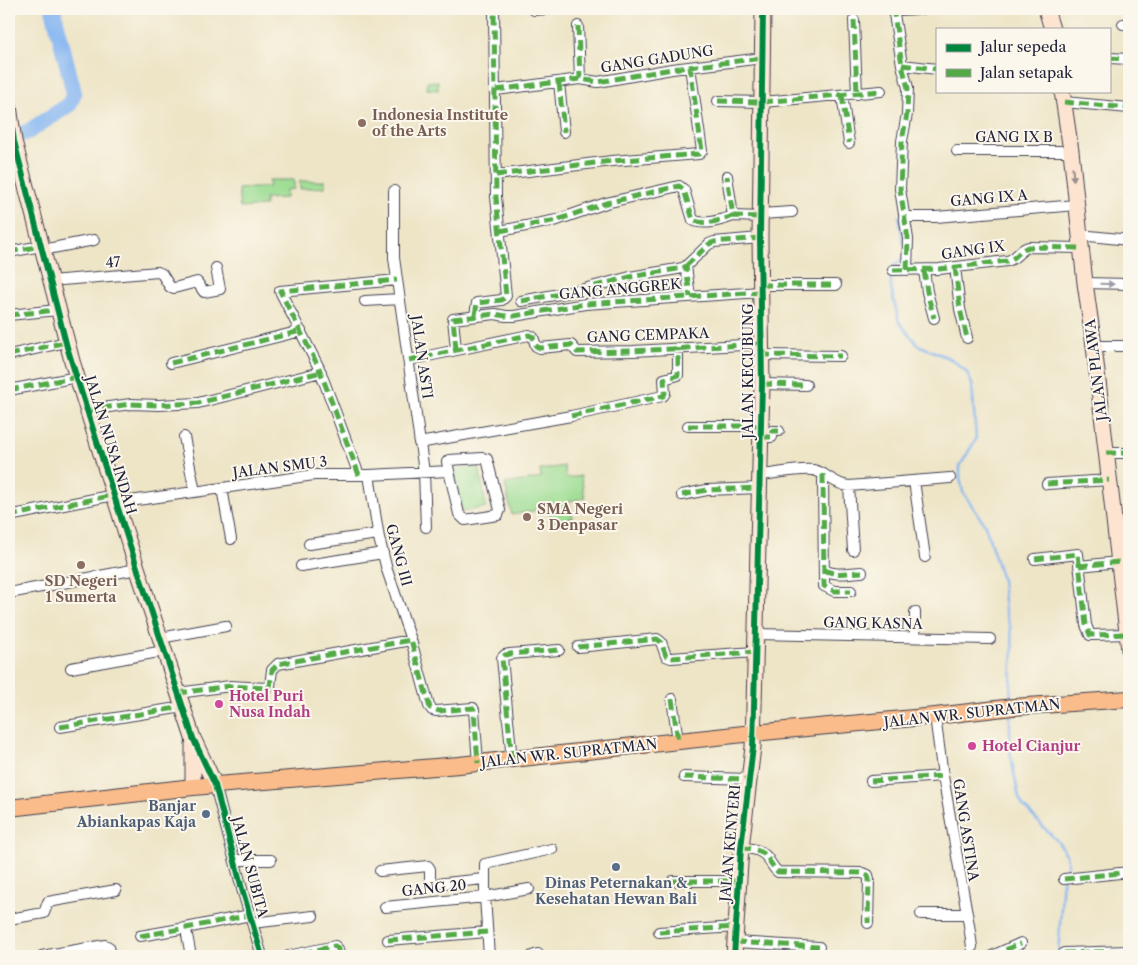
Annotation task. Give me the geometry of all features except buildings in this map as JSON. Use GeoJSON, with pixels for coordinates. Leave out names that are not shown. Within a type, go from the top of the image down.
{"type":"FeatureCollection","features":[{"type":"Feature","properties":{"kind":"main road","name":"JALAN WR. SUPRATMAN"},"geometry":{"type":"LineString","coordinates":[[9,806],[193,786],[512,760],[1013,707],[1129,699]]}},
{"type":"Feature","properties":{"kind":"street"},"geometry":{"type":"LineString","coordinates":[[475,315],[477,303],[502,300],[506,296],[496,174],[494,9]]}},
{"type":"Feature","properties":{"kind":"street"},"geometry":{"type":"LineString","coordinates":[[534,10],[548,9]]}},
{"type":"Feature","properties":{"kind":"street","name":"JALAN KECUBUNG"},"geometry":{"type":"LineString","coordinates":[[753,733],[762,384],[760,238],[763,9]]}},
{"type":"Feature","properties":{"kind":"street"},"geometry":{"type":"LineString","coordinates":[[907,270],[908,239],[900,196],[900,179],[908,88],[902,65],[894,11],[922,9]]}},
{"type":"Feature","properties":{"kind":"street"},"geometry":{"type":"LineString","coordinates":[[1046,9],[1052,28]]}},
{"type":"Feature","properties":{"kind":"street"},"geometry":{"type":"LineString","coordinates":[[854,20],[857,94]]}},
{"type":"Feature","properties":{"kind":"street"},"geometry":{"type":"LineString","coordinates":[[578,26],[580,79]]}},
{"type":"Feature","properties":{"kind":"street","name":"GANG GADUNG"},"geometry":{"type":"LineString","coordinates":[[496,90],[580,79],[598,82],[690,67],[763,58]]}},
{"type":"Feature","properties":{"kind":"street"},"geometry":{"type":"LineString","coordinates":[[1110,58],[1129,58]]}},
{"type":"Feature","properties":{"kind":"street"},"geometry":{"type":"LineString","coordinates":[[902,65],[936,69]]}},
{"type":"Feature","properties":{"kind":"street"},"geometry":{"type":"LineString","coordinates":[[496,174],[630,159],[700,154],[702,151],[690,67]]}},
{"type":"Feature","properties":{"kind":"street"},"geometry":{"type":"LineString","coordinates":[[559,82],[564,132]]}},
{"type":"Feature","properties":{"kind":"street"},"geometry":{"type":"LineString","coordinates":[[718,101],[763,102],[881,91]]}},
{"type":"Feature","properties":{"kind":"street"},"geometry":{"type":"LineString","coordinates":[[842,95],[849,143]]}},
{"type":"Feature","properties":{"kind":"street"},"geometry":{"type":"LineString","coordinates":[[1063,97],[1129,108]]}},
{"type":"Feature","properties":{"kind":"street","name":"JALAN PLAWA"},"geometry":{"type":"LineString","coordinates":[[1063,97],[1129,650]]}},
{"type":"Feature","properties":{"kind":"street","name":"JALAN NUSA INDAH"},"geometry":{"type":"LineString","coordinates":[[9,106],[12,138],[66,342],[137,569],[193,738],[215,785]]}},
{"type":"Feature","properties":{"kind":"street","name":"GANG IX B"},"geometry":{"type":"LineString","coordinates":[[957,151],[1071,152]]}},
{"type":"Feature","properties":{"kind":"street"},"geometry":{"type":"LineString","coordinates":[[727,176],[733,216]]}},
{"type":"Feature","properties":{"kind":"street"},"geometry":{"type":"LineString","coordinates":[[500,231],[557,220],[606,203],[681,186],[692,217],[702,223],[733,216],[792,212]]}},
{"type":"Feature","properties":{"kind":"street","name":"JALAN ASTI"},"geometry":{"type":"LineString","coordinates":[[394,190],[393,240],[424,472],[426,527]]}},
{"type":"Feature","properties":{"kind":"street","name":"GANG IX A"},"geometry":{"type":"LineString","coordinates":[[904,217],[936,217],[1076,205]]}},
{"type":"Feature","properties":{"kind":"street"},"geometry":{"type":"LineString","coordinates":[[520,301],[576,291],[630,277],[683,268],[709,244],[714,242],[760,238]]}},
{"type":"Feature","properties":{"kind":"street"},"geometry":{"type":"LineString","coordinates":[[9,252],[94,240]]}},
{"type":"Feature","properties":{"kind":"street","name":"GANG IX"},"geometry":{"type":"LineString","coordinates":[[893,270],[924,270],[1010,260],[1026,247],[1129,240]]}},
{"type":"Feature","properties":{"kind":"street"},"geometry":{"type":"LineString","coordinates":[[686,266],[690,297]]}},
{"type":"Feature","properties":{"kind":"street"},"geometry":{"type":"LineString","coordinates":[[955,267],[960,309],[967,338]]}},
{"type":"Feature","properties":{"kind":"street","name":"47"},"geometry":{"type":"LineString","coordinates":[[50,281],[158,272],[162,274],[170,287],[174,288],[197,282],[204,292],[218,290],[220,287],[216,268]]}},
{"type":"Feature","properties":{"kind":"street"},"geometry":{"type":"LineString","coordinates":[[924,270],[927,292],[934,318]]}},
{"type":"Feature","properties":{"kind":"street","name":"GANG III"},"geometry":{"type":"LineString","coordinates":[[397,280],[280,290],[280,293],[320,372],[364,475],[383,553],[411,640],[430,708],[439,711],[473,708],[478,763]]}},
{"type":"Feature","properties":{"kind":"street"},"geometry":{"type":"LineString","coordinates":[[1085,283],[1129,284]]}},
{"type":"Feature","properties":{"kind":"street","name":"GANG ANGGREK"},"geometry":{"type":"LineString","coordinates":[[456,350],[453,319],[475,315],[514,316],[585,304],[690,297],[761,289],[836,285]]}},
{"type":"Feature","properties":{"kind":"street"},"geometry":{"type":"LineString","coordinates":[[365,301],[400,299]]}},
{"type":"Feature","properties":{"kind":"street"},"geometry":{"type":"LineString","coordinates":[[9,315],[58,310]]}},
{"type":"Feature","properties":{"kind":"street"},"geometry":{"type":"LineString","coordinates":[[171,363],[301,332]]}},
{"type":"Feature","properties":{"kind":"street","name":"GANG CEMPAKA"},"geometry":{"type":"LineString","coordinates":[[456,350],[529,335],[533,337],[536,346],[540,348],[571,345],[577,352],[678,348],[761,350],[840,356]]}},
{"type":"Feature","properties":{"kind":"street"},"geometry":{"type":"LineString","coordinates":[[9,355],[66,342]]}},
{"type":"Feature","properties":{"kind":"street"},"geometry":{"type":"LineString","coordinates":[[1094,346],[1129,346]]}},
{"type":"Feature","properties":{"kind":"street"},"geometry":{"type":"LineString","coordinates":[[419,443],[571,416],[663,396],[665,393],[664,379],[678,375],[678,348]]}},
{"type":"Feature","properties":{"kind":"street"},"geometry":{"type":"LineString","coordinates":[[409,360],[456,350]]}},
{"type":"Feature","properties":{"kind":"street"},"geometry":{"type":"LineString","coordinates":[[87,410],[131,404],[198,403],[320,372]]}},
{"type":"Feature","properties":{"kind":"street"},"geometry":{"type":"LineString","coordinates":[[9,390],[77,377]]}},
{"type":"Feature","properties":{"kind":"street"},"geometry":{"type":"LineString","coordinates":[[762,384],[806,385]]}},
{"type":"Feature","properties":{"kind":"street"},"geometry":{"type":"LineString","coordinates":[[688,426],[761,431],[772,437],[772,431],[779,431]]}},
{"type":"Feature","properties":{"kind":"street"},"geometry":{"type":"LineString","coordinates":[[184,437],[195,492]]}},
{"type":"Feature","properties":{"kind":"street"},"geometry":{"type":"LineString","coordinates":[[1106,453],[1129,453]]}},
{"type":"Feature","properties":{"kind":"street"},"geometry":{"type":"LineString","coordinates":[[481,457],[487,459],[500,507],[499,514],[465,520],[462,518],[459,514],[449,471],[447,463],[449,460],[481,457]]}},
{"type":"Feature","properties":{"kind":"street"},"geometry":{"type":"LineString","coordinates":[[682,495],[813,470],[823,474],[839,485],[849,486],[950,478]]}},
{"type":"Feature","properties":{"kind":"street","name":"JALAN SMU 3"},"geometry":{"type":"LineString","coordinates":[[9,516],[115,499],[195,492],[314,475],[449,471]]}},
{"type":"Feature","properties":{"kind":"street"},"geometry":{"type":"LineString","coordinates":[[823,474],[822,563],[824,586],[834,591],[851,592]]}},
{"type":"Feature","properties":{"kind":"street"},"geometry":{"type":"LineString","coordinates":[[1047,484],[1109,480]]}},
{"type":"Feature","properties":{"kind":"street"},"geometry":{"type":"LineString","coordinates":[[914,481],[924,557]]}},
{"type":"Feature","properties":{"kind":"street"},"geometry":{"type":"LineString","coordinates":[[849,486],[853,550]]}},
{"type":"Feature","properties":{"kind":"street"},"geometry":{"type":"LineString","coordinates":[[222,488],[231,539]]}},
{"type":"Feature","properties":{"kind":"street"},"geometry":{"type":"LineString","coordinates":[[309,544],[378,534]]}},
{"type":"Feature","properties":{"kind":"street"},"geometry":{"type":"LineString","coordinates":[[301,566],[383,553]]}},
{"type":"Feature","properties":{"kind":"street"},"geometry":{"type":"LineString","coordinates":[[1035,559],[1078,554],[1088,632],[1090,635],[1127,634]]}},
{"type":"Feature","properties":{"kind":"street"},"geometry":{"type":"LineString","coordinates":[[1079,566],[1119,562]]}},
{"type":"Feature","properties":{"kind":"street"},"geometry":{"type":"LineString","coordinates":[[9,593],[137,569]]}},
{"type":"Feature","properties":{"kind":"street"},"geometry":{"type":"LineString","coordinates":[[824,569],[829,573],[862,572]]}},
{"type":"Feature","properties":{"kind":"street"},"geometry":{"type":"LineString","coordinates":[[915,612],[916,637]]}},
{"type":"Feature","properties":{"kind":"street"},"geometry":{"type":"LineString","coordinates":[[71,668],[226,626]]}},
{"type":"Feature","properties":{"kind":"street","name":"GANG KASNA"},"geometry":{"type":"LineString","coordinates":[[756,634],[990,639]]}},
{"type":"Feature","properties":{"kind":"street"},"geometry":{"type":"LineString","coordinates":[[578,647],[656,639],[661,642],[666,656],[671,658],[755,652]]}},
{"type":"Feature","properties":{"kind":"street"},"geometry":{"type":"LineString","coordinates":[[178,693],[230,686],[267,688],[271,683],[272,670],[278,664],[411,640]]}},
{"type":"Feature","properties":{"kind":"street"},"geometry":{"type":"LineString","coordinates":[[512,760],[502,658],[510,654],[559,650]]}},
{"type":"Feature","properties":{"kind":"street"},"geometry":{"type":"LineString","coordinates":[[672,699],[678,742]]}},
{"type":"Feature","properties":{"kind":"street"},"geometry":{"type":"LineString","coordinates":[[60,727],[183,708]]}},
{"type":"Feature","properties":{"kind":"street","name":"GANG ASTINA"},"geometry":{"type":"LineString","coordinates":[[935,716],[943,776],[972,948]]}},
{"type":"Feature","properties":{"kind":"street","name":"JALAN KENYERI"},"geometry":{"type":"LineString","coordinates":[[735,942],[738,881],[753,733]]}},
{"type":"Feature","properties":{"kind":"street","name":"JALAN NUSA INDAH"},"geometry":{"type":"LineString","coordinates":[[193,738],[193,786]]}},
{"type":"Feature","properties":{"kind":"street"},"geometry":{"type":"LineString","coordinates":[[871,781],[943,776]]}},
{"type":"Feature","properties":{"kind":"street"},"geometry":{"type":"LineString","coordinates":[[684,777],[748,779]]}},
{"type":"Feature","properties":{"kind":"street","name":"JALAN SUBITA"},"geometry":{"type":"LineString","coordinates":[[215,785],[262,956]]}},
{"type":"Feature","properties":{"kind":"street"},"geometry":{"type":"LineString","coordinates":[[741,848],[760,851],[769,859],[773,868],[778,872],[862,873],[868,875],[868,923]]}},
{"type":"Feature","properties":{"kind":"street"},"geometry":{"type":"LineString","coordinates":[[489,956],[484,866],[487,863],[552,849]]}},
{"type":"Feature","properties":{"kind":"street"},"geometry":{"type":"LineString","coordinates":[[235,860],[271,860]]}},
{"type":"Feature","properties":{"kind":"street"},"geometry":{"type":"LineString","coordinates":[[380,871],[428,866],[430,869],[430,880],[435,884],[484,879]]}},
{"type":"Feature","properties":{"kind":"street"},"geometry":{"type":"LineString","coordinates":[[1064,879],[1129,872]]}},
{"type":"Feature","properties":{"kind":"street"},"geometry":{"type":"LineString","coordinates":[[673,881],[738,881]]}},
{"type":"Feature","properties":{"kind":"street"},"geometry":{"type":"LineString","coordinates":[[9,920],[44,913],[48,902],[116,890]]}},
{"type":"Feature","properties":{"kind":"street","name":"GANG 20"},"geometry":{"type":"LineString","coordinates":[[385,907],[485,897],[529,890]]}},
{"type":"Feature","properties":{"kind":"street"},"geometry":{"type":"LineString","coordinates":[[921,914],[967,914]]}},
{"type":"Feature","properties":{"kind":"street"},"geometry":{"type":"LineString","coordinates":[[140,936],[251,919],[313,916]]}},
{"type":"Feature","properties":{"kind":"street"},"geometry":{"type":"LineString","coordinates":[[388,940],[487,932]]}},
{"type":"Feature","properties":{"kind":"street"},"geometry":{"type":"LineString","coordinates":[[659,932],[735,942],[819,947]]}},
{"type":"Feature","properties":{"kind":"street"},"geometry":{"type":"LineString","coordinates":[[188,935],[191,956]]}},
{"type":"Feature","properties":{"kind":"street"},"geometry":{"type":"LineString","coordinates":[[992,956],[1021,943]]}},
{"type":"Feature","properties":{"kind":"street"},"geometry":{"type":"LineString","coordinates":[[42,956],[105,944],[109,947],[111,956]]}},
{"type":"Feature","properties":{"kind":"street"},"geometry":{"type":"LineString","coordinates":[[288,956],[334,946],[338,949],[339,956]]}},
{"type":"Feature","properties":{"kind":"street"},"geometry":{"type":"LineString","coordinates":[[1064,953],[1129,951]]}},
{"type":"Feature","properties":{"kind":"green space"},"geometry":{"type":"Polygon","coordinates":[[[438,81],[438,90],[427,89],[427,82],[438,81]]]}},
{"type":"Feature","properties":{"kind":"green space"},"geometry":{"type":"Polygon","coordinates":[[[269,180],[294,180],[294,189],[286,190],[286,198],[265,199],[265,206],[240,208],[238,189],[269,187],[269,180]]]}},
{"type":"Feature","properties":{"kind":"green space"},"geometry":{"type":"Polygon","coordinates":[[[300,181],[325,181],[325,187],[300,189],[300,181]]]}},
{"type":"Feature","properties":{"kind":"green space"},"geometry":{"type":"Polygon","coordinates":[[[479,466],[486,507],[462,512],[454,470],[479,466]]]}},
{"type":"Feature","properties":{"kind":"green space"},"geometry":{"type":"Polygon","coordinates":[[[564,466],[566,478],[581,476],[585,498],[569,501],[573,518],[551,522],[548,508],[512,515],[505,484],[541,478],[540,470],[564,466]]]}},
{"type":"Feature","properties":{"kind":"waterway"},"geometry":{"type":"LineString","coordinates":[[9,139],[29,131],[69,105],[74,93],[53,9]]}},
{"type":"Feature","properties":{"kind":"waterway"},"geometry":{"type":"LineString","coordinates":[[899,216],[903,243]]}},
{"type":"Feature","properties":{"kind":"waterway"},"geometry":{"type":"LineString","coordinates":[[894,266],[903,258]]}},
{"type":"Feature","properties":{"kind":"waterway"},"geometry":{"type":"LineString","coordinates":[[891,270],[891,288],[899,322],[918,345],[951,359],[966,371],[972,384],[976,439],[960,466],[960,478],[963,492],[985,525],[1002,580],[1005,611],[1010,626],[1013,648],[1010,700]]}},
{"type":"Feature","properties":{"kind":"waterway"},"geometry":{"type":"LineString","coordinates":[[1010,713],[1010,752],[1019,798],[1023,806],[1058,842],[1066,854],[1068,865],[1063,875],[1058,956]]}},
{"type":"Feature","properties":{"kind":"marked path"},"geometry":{"type":"LineString","coordinates":[[475,315],[477,303],[502,300],[506,296],[496,197],[494,9]]}},
{"type":"Feature","properties":{"kind":"marked path"},"geometry":{"type":"LineString","coordinates":[[534,10],[548,9]]}},
{"type":"Feature","properties":{"kind":"marked path"},"geometry":{"type":"LineString","coordinates":[[907,270],[908,239],[900,189],[902,141],[907,114],[908,88],[902,65],[894,11],[922,9]]}},
{"type":"Feature","properties":{"kind":"marked path"},"geometry":{"type":"LineString","coordinates":[[854,20],[857,94]]}},
{"type":"Feature","properties":{"kind":"marked path"},"geometry":{"type":"LineString","coordinates":[[578,26],[580,79]]}},
{"type":"Feature","properties":{"kind":"marked path"},"geometry":{"type":"LineString","coordinates":[[496,90],[580,79],[598,82],[672,69],[763,58]]}},
{"type":"Feature","properties":{"kind":"marked path"},"geometry":{"type":"LineString","coordinates":[[1110,58],[1129,59]]}},
{"type":"Feature","properties":{"kind":"marked path"},"geometry":{"type":"LineString","coordinates":[[902,65],[936,69]]}},
{"type":"Feature","properties":{"kind":"marked path"},"geometry":{"type":"LineString","coordinates":[[496,175],[612,161],[699,154],[702,151],[690,67]]}},
{"type":"Feature","properties":{"kind":"marked path"},"geometry":{"type":"LineString","coordinates":[[559,82],[564,132]]}},
{"type":"Feature","properties":{"kind":"marked path"},"geometry":{"type":"LineString","coordinates":[[718,101],[763,102],[881,91]]}},
{"type":"Feature","properties":{"kind":"marked path"},"geometry":{"type":"LineString","coordinates":[[842,95],[849,143]]}},
{"type":"Feature","properties":{"kind":"marked path"},"geometry":{"type":"LineString","coordinates":[[1064,102],[1129,108]]}},
{"type":"Feature","properties":{"kind":"marked path"},"geometry":{"type":"LineString","coordinates":[[500,231],[557,220],[606,203],[679,186],[684,190],[693,220],[697,222],[718,221],[733,216],[727,176]]}},
{"type":"Feature","properties":{"kind":"marked path"},"geometry":{"type":"LineString","coordinates":[[733,216],[761,217]]}},
{"type":"Feature","properties":{"kind":"marked path"},"geometry":{"type":"LineString","coordinates":[[686,266],[709,244],[714,242],[760,238]]}},
{"type":"Feature","properties":{"kind":"marked path"},"geometry":{"type":"LineString","coordinates":[[9,252],[41,246]]}},
{"type":"Feature","properties":{"kind":"marked path"},"geometry":{"type":"LineString","coordinates":[[893,270],[939,269],[1007,261],[1029,247],[1081,248]]}},
{"type":"Feature","properties":{"kind":"marked path"},"geometry":{"type":"LineString","coordinates":[[521,301],[576,291],[630,277],[686,266],[690,297]]}},
{"type":"Feature","properties":{"kind":"marked path"},"geometry":{"type":"LineString","coordinates":[[955,267],[960,309],[967,338]]}},
{"type":"Feature","properties":{"kind":"marked path"},"geometry":{"type":"LineString","coordinates":[[924,270],[927,292],[934,318]]}},
{"type":"Feature","properties":{"kind":"marked path"},"geometry":{"type":"LineString","coordinates":[[359,475],[319,368],[280,291],[397,280]]}},
{"type":"Feature","properties":{"kind":"marked path"},"geometry":{"type":"LineString","coordinates":[[761,285],[836,285]]}},
{"type":"Feature","properties":{"kind":"marked path"},"geometry":{"type":"LineString","coordinates":[[456,349],[453,319],[495,314],[514,316],[585,304],[761,292]]}},
{"type":"Feature","properties":{"kind":"marked path"},"geometry":{"type":"LineString","coordinates":[[9,315],[57,310]]}},
{"type":"Feature","properties":{"kind":"marked path"},"geometry":{"type":"LineString","coordinates":[[171,363],[301,331]]}},
{"type":"Feature","properties":{"kind":"marked path"},"geometry":{"type":"LineString","coordinates":[[409,360],[529,335],[533,337],[536,346],[540,348],[571,345],[577,352],[761,344]]}},
{"type":"Feature","properties":{"kind":"marked path"},"geometry":{"type":"LineString","coordinates":[[9,355],[66,342]]}},
{"type":"Feature","properties":{"kind":"marked path"},"geometry":{"type":"LineString","coordinates":[[571,416],[663,396],[665,393],[664,379],[678,375],[678,348]]}},
{"type":"Feature","properties":{"kind":"marked path"},"geometry":{"type":"LineString","coordinates":[[761,355],[841,356]]}},
{"type":"Feature","properties":{"kind":"marked path"},"geometry":{"type":"LineString","coordinates":[[87,410],[131,404],[198,403],[321,372]]}},
{"type":"Feature","properties":{"kind":"marked path"},"geometry":{"type":"LineString","coordinates":[[9,390],[77,377]]}},
{"type":"Feature","properties":{"kind":"marked path"},"geometry":{"type":"LineString","coordinates":[[762,384],[806,385]]}},
{"type":"Feature","properties":{"kind":"marked path"},"geometry":{"type":"LineString","coordinates":[[688,426],[761,426]]}},
{"type":"Feature","properties":{"kind":"marked path"},"geometry":{"type":"LineString","coordinates":[[761,437],[772,437],[772,431],[779,431]]}},
{"type":"Feature","properties":{"kind":"marked path"},"geometry":{"type":"LineString","coordinates":[[1106,453],[1129,453]]}},
{"type":"Feature","properties":{"kind":"marked path"},"geometry":{"type":"LineString","coordinates":[[823,474],[824,586],[834,591],[851,591]]}},
{"type":"Feature","properties":{"kind":"marked path"},"geometry":{"type":"LineString","coordinates":[[1047,484],[1109,480]]}},
{"type":"Feature","properties":{"kind":"marked path"},"geometry":{"type":"LineString","coordinates":[[682,495],[707,490],[760,488]]}},
{"type":"Feature","properties":{"kind":"marked path"},"geometry":{"type":"LineString","coordinates":[[9,516],[114,495]]}},
{"type":"Feature","properties":{"kind":"marked path"},"geometry":{"type":"LineString","coordinates":[[1035,559],[1078,554],[1086,625],[1090,635],[1127,634]]}},
{"type":"Feature","properties":{"kind":"marked path"},"geometry":{"type":"LineString","coordinates":[[1079,566],[1119,562]]}},
{"type":"Feature","properties":{"kind":"marked path"},"geometry":{"type":"LineString","coordinates":[[824,569],[832,573],[862,572]]}},
{"type":"Feature","properties":{"kind":"marked path"},"geometry":{"type":"LineString","coordinates":[[578,647],[657,639],[661,642],[666,656],[671,658],[755,652]]}},
{"type":"Feature","properties":{"kind":"marked path"},"geometry":{"type":"LineString","coordinates":[[178,693],[230,686],[267,688],[270,686],[272,670],[278,664],[411,640],[430,708],[439,711],[473,708],[478,763]]}},
{"type":"Feature","properties":{"kind":"marked path"},"geometry":{"type":"LineString","coordinates":[[512,760],[502,658],[510,654],[559,650]]}},
{"type":"Feature","properties":{"kind":"marked path"},"geometry":{"type":"LineString","coordinates":[[672,699],[678,741]]}},
{"type":"Feature","properties":{"kind":"marked path"},"geometry":{"type":"LineString","coordinates":[[60,727],[183,707]]}},
{"type":"Feature","properties":{"kind":"marked path"},"geometry":{"type":"LineString","coordinates":[[871,781],[943,776]]}},
{"type":"Feature","properties":{"kind":"marked path"},"geometry":{"type":"LineString","coordinates":[[684,777],[748,779]]}},
{"type":"Feature","properties":{"kind":"marked path"},"geometry":{"type":"LineString","coordinates":[[9,801],[10,808]]}},
{"type":"Feature","properties":{"kind":"marked path"},"geometry":{"type":"LineString","coordinates":[[741,848],[754,849],[761,852],[778,872],[862,873],[868,875],[868,923]]}},
{"type":"Feature","properties":{"kind":"marked path"},"geometry":{"type":"LineString","coordinates":[[1064,879],[1129,872]]}},
{"type":"Feature","properties":{"kind":"marked path"},"geometry":{"type":"LineString","coordinates":[[673,881],[738,881]]}},
{"type":"Feature","properties":{"kind":"marked path"},"geometry":{"type":"LineString","coordinates":[[140,936],[250,915]]}},
{"type":"Feature","properties":{"kind":"marked path"},"geometry":{"type":"LineString","coordinates":[[659,932],[736,927]]}},
{"type":"Feature","properties":{"kind":"marked path"},"geometry":{"type":"LineString","coordinates":[[388,940],[487,932]]}},
{"type":"Feature","properties":{"kind":"marked path"},"geometry":{"type":"LineString","coordinates":[[735,942],[819,947]]}},
{"type":"Feature","properties":{"kind":"marked path"},"geometry":{"type":"LineString","coordinates":[[992,956],[1021,943]]}},
{"type":"Feature","properties":{"kind":"marked path"},"geometry":{"type":"LineString","coordinates":[[288,956],[335,946],[338,949],[339,956]]}},
{"type":"Feature","properties":{"kind":"marked path"},"geometry":{"type":"LineString","coordinates":[[1064,953],[1129,951]]}},
{"type":"Feature","properties":{"kind":"cycle path"},"geometry":{"type":"LineString","coordinates":[[734,956],[741,848],[753,747],[762,384],[760,238],[763,9]]}},
{"type":"Feature","properties":{"kind":"cycle path"},"geometry":{"type":"LineString","coordinates":[[9,106],[14,141],[67,347],[193,738],[215,785],[242,889],[262,956]]}},
{"type":"Feature","properties":{"kind":"place","name":"Indonesia Institute of the Arts"},"geometry":{"type":"Point","coordinates":[362,123]}},
{"type":"Feature","properties":{"kind":"place","name":"SMA Negeri 3 Denpasar"},"geometry":{"type":"Point","coordinates":[527,517]}},
{"type":"Feature","properties":{"kind":"place","name":"SD Negeri 1 Sumerta"},"geometry":{"type":"Point","coordinates":[81,565]}},
{"type":"Feature","properties":{"kind":"place","name":"Hotel Puri Nusa Indah"},"geometry":{"type":"Point","coordinates":[219,704]}},
{"type":"Feature","properties":{"kind":"place","name":"Hotel Cianjur"},"geometry":{"type":"Point","coordinates":[972,746]}},
{"type":"Feature","properties":{"kind":"place","name":"Banjar Abiankapas Kaja"},"geometry":{"type":"Point","coordinates":[206,814]}},
{"type":"Feature","properties":{"kind":"place","name":"Dinas Peternakan & Kesehatan Hewan Bali"},"geometry":{"type":"Point","coordinates":[616,867]}}]}
